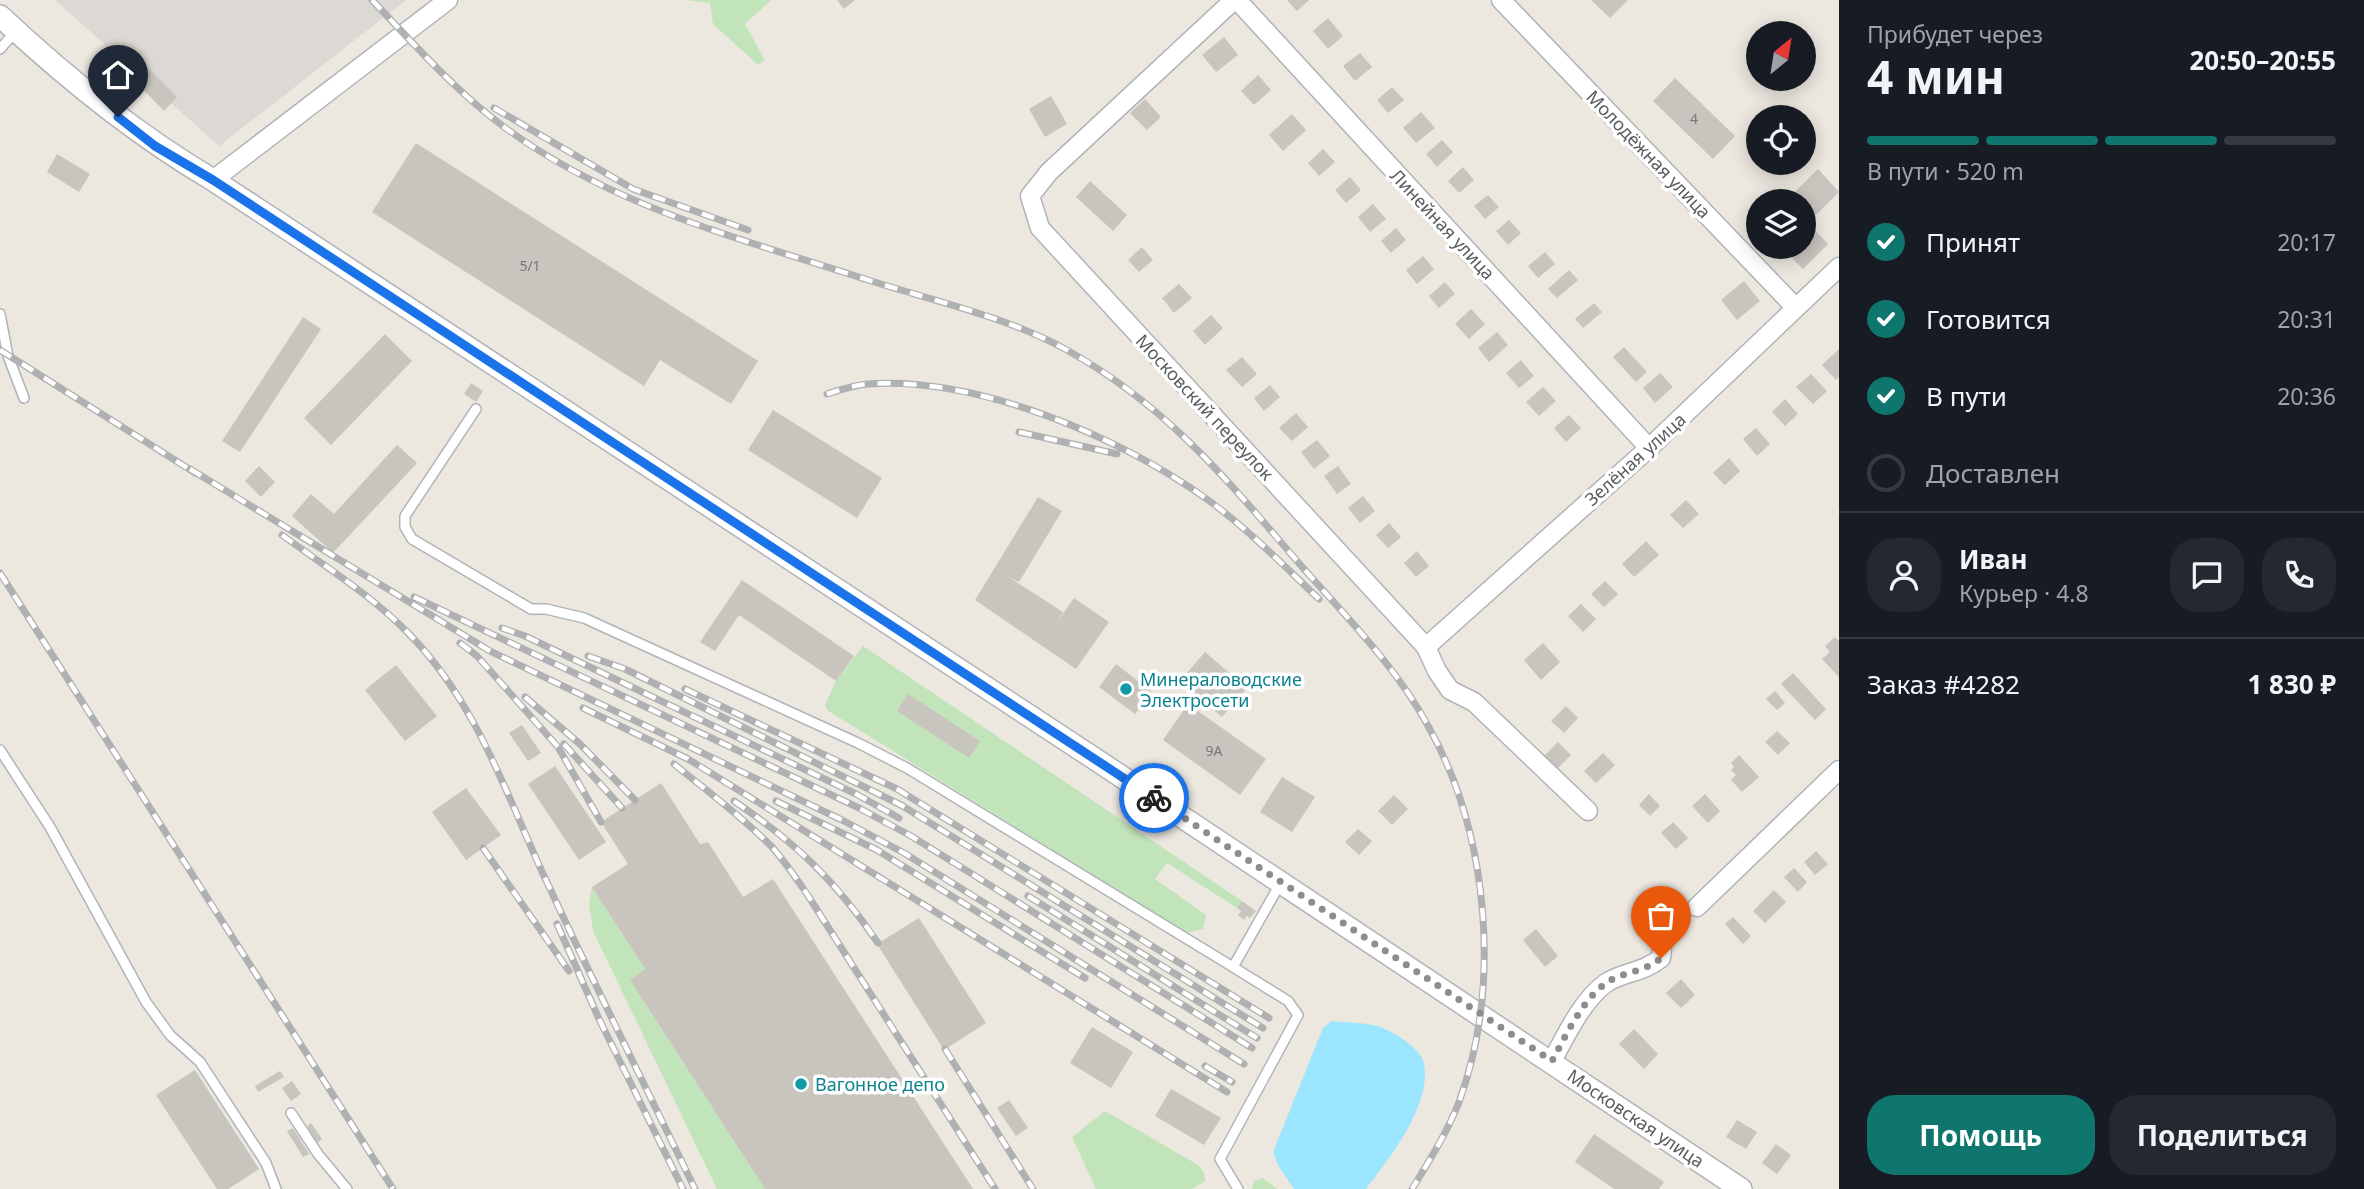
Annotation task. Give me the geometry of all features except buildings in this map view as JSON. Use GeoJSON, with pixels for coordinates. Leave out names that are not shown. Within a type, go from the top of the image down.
{"type":"FeatureCollection","features":[{"type":"Feature","properties":{"kind":"street"},"geometry":{"type":"LineString","coordinates":[[213,180],[448,0]]}},
{"type":"Feature","properties":{"kind":"street","name":"Линейная улица"},"geometry":{"type":"LineString","coordinates":[[1236,0],[1649,448]]}},
{"type":"Feature","properties":{"kind":"street","name":"Московский переулок"},"geometry":{"type":"LineString","coordinates":[[1236,0],[1049,172],[1030,196],[1040,228],[1426,647],[1437,671],[1451,690],[1475,702],[1588,811]]}},
{"type":"Feature","properties":{"kind":"street","name":"Молодёжная улица"},"geometry":{"type":"LineString","coordinates":[[1501,0],[1796,308]]}},
{"type":"Feature","properties":{"kind":"street","name":"Московская улица"},"geometry":{"type":"LineString","coordinates":[[0,16],[62,74],[155,146],[213,180],[1552,1061],[1741,1189]]}},
{"type":"Feature","properties":{"kind":"street","name":"Зелёная улица"},"geometry":{"type":"LineString","coordinates":[[1426,647],[1649,448],[1839,267]]}},
{"type":"Feature","properties":{"kind":"street"},"geometry":{"type":"LineString","coordinates":[[1697,907],[1839,770]]}},
{"type":"Feature","properties":{"kind":"street"},"geometry":{"type":"LineString","coordinates":[[1552,1061],[1574,1020],[1606,982],[1650,967],[1661,958],[1662,950]]}},
{"type":"Feature","properties":{"kind":"lane"},"geometry":{"type":"LineString","coordinates":[[0,49],[16,31]]}},
{"type":"Feature","properties":{"kind":"lane"},"geometry":{"type":"LineString","coordinates":[[0,314],[8,356],[24,398]]}},
{"type":"Feature","properties":{"kind":"lane"},"geometry":{"type":"LineString","coordinates":[[476,409],[405,516],[405,527],[412,539],[531,609],[546,609],[584,618],[907,768],[1287,1001],[1298,1015],[1220,1159],[1238,1189]]}},
{"type":"Feature","properties":{"kind":"lane"},"geometry":{"type":"LineString","coordinates":[[0,750],[51,827],[146,1002],[170,1035],[200,1062],[266,1163],[276,1189]]}},
{"type":"Feature","properties":{"kind":"lane"},"geometry":{"type":"LineString","coordinates":[[1233,968],[1281,883]]}},
{"type":"Feature","properties":{"kind":"lane"},"geometry":{"type":"LineString","coordinates":[[291,1113],[318,1154],[347,1189]]}},
{"type":"Feature","properties":{"kind":"shaded area"},"geometry":{"type":"Polygon","coordinates":[[[55,0],[406,0],[219,146],[55,0]]]}},
{"type":"Feature","properties":{"kind":"green space"},"geometry":{"type":"Polygon","coordinates":[[[686,0],[771,0],[745,24],[765,60],[758,65],[713,24],[710,3],[686,0]]]}},
{"type":"Feature","properties":{"kind":"green space"},"geometry":{"type":"Polygon","coordinates":[[[863,646],[1242,901],[1237,908],[1167,863],[1155,879],[1206,915],[1203,929],[1186,933],[827,710],[825,705],[836,681],[863,646]]]}},
{"type":"Feature","properties":{"kind":"green space"},"geometry":{"type":"Polygon","coordinates":[[[592,887],[645,969],[630,980],[765,1189],[717,1189],[593,931],[589,904],[592,887]]]}},
{"type":"Feature","properties":{"kind":"green space"},"geometry":{"type":"Polygon","coordinates":[[[1105,1111],[1198,1165],[1204,1172],[1205,1181],[1192,1189],[1096,1189],[1072,1137],[1105,1111]]]}},
{"type":"Feature","properties":{"kind":"green space"},"geometry":{"type":"Polygon","coordinates":[[[1263,1178],[1277,1189],[1252,1189],[1254,1181],[1263,1178]]]}},
{"type":"Feature","properties":{"kind":"water"},"geometry":{"type":"Polygon","coordinates":[[[1332,1021],[1380,1027],[1413,1047],[1424,1064],[1422,1097],[1407,1131],[1366,1189],[1294,1189],[1273,1152],[1323,1028],[1332,1021]]]}},
{"type":"Feature","properties":{"kind":"railway"},"geometry":{"type":"LineString","coordinates":[[372,0],[431,62],[478,106],[537,150],[581,175],[627,197],[722,233],[1019,328],[1065,349],[1099,370],[1160,416],[1214,467],[1364,636],[1413,701],[1448,767],[1464,812],[1476,860],[1482,910],[1484,959],[1481,1008],[1473,1056],[1454,1113],[1412,1189]]}},
{"type":"Feature","properties":{"kind":"railway"},"geometry":{"type":"LineString","coordinates":[[494,108],[633,189],[748,230]]}},
{"type":"Feature","properties":{"kind":"railway"},"geometry":{"type":"LineString","coordinates":[[0,350],[197,474]]}},
{"type":"Feature","properties":{"kind":"railway"},"geometry":{"type":"LineString","coordinates":[[827,394],[868,384],[910,384],[954,390],[1046,415],[1133,454],[1208,500],[1251,535],[1319,599]]}},
{"type":"Feature","properties":{"kind":"railway"},"geometry":{"type":"LineString","coordinates":[[1019,432],[1117,454]]}},
{"type":"Feature","properties":{"kind":"railway"},"geometry":{"type":"LineString","coordinates":[[190,469],[490,651],[842,820],[904,853],[1244,1064]]}},
{"type":"Feature","properties":{"kind":"railway"},"geometry":{"type":"LineString","coordinates":[[282,535],[349,583],[397,622],[433,661],[453,688],[485,745],[558,906],[695,1189]]}},
{"type":"Feature","properties":{"kind":"railway"},"geometry":{"type":"LineString","coordinates":[[0,573],[393,1189]]}},
{"type":"Feature","properties":{"kind":"railway"},"geometry":{"type":"LineString","coordinates":[[414,597],[859,808],[911,836],[1252,1048]]}},
{"type":"Feature","properties":{"kind":"railway"},"geometry":{"type":"LineString","coordinates":[[502,628],[525,636],[856,794],[899,818]]}},
{"type":"Feature","properties":{"kind":"railway"},"geometry":{"type":"LineString","coordinates":[[460,643],[477,656],[558,747],[601,822]]}},
{"type":"Feature","properties":{"kind":"railway"},"geometry":{"type":"LineString","coordinates":[[588,656],[625,669],[901,805],[1263,1028]]}},
{"type":"Feature","properties":{"kind":"railway"},"geometry":{"type":"LineString","coordinates":[[685,689],[897,789],[1269,1018]]}},
{"type":"Feature","properties":{"kind":"railway"},"geometry":{"type":"LineString","coordinates":[[525,697],[580,744],[635,800]]}},
{"type":"Feature","properties":{"kind":"railway"},"geometry":{"type":"LineString","coordinates":[[583,708],[688,759],[1227,1092]]}},
{"type":"Feature","properties":{"kind":"railway"},"geometry":{"type":"LineString","coordinates":[[564,744],[622,808]]}},
{"type":"Feature","properties":{"kind":"railway"},"geometry":{"type":"LineString","coordinates":[[674,764],[748,824],[785,863],[995,1189]]}},
{"type":"Feature","properties":{"kind":"railway"},"geometry":{"type":"LineString","coordinates":[[734,801],[777,832],[814,864],[846,900],[878,943]]}},
{"type":"Feature","properties":{"kind":"railway"},"geometry":{"type":"LineString","coordinates":[[776,801],[877,850],[1085,978]]}},
{"type":"Feature","properties":{"kind":"railway"},"geometry":{"type":"LineString","coordinates":[[483,848],[569,971]]}},
{"type":"Feature","properties":{"kind":"railway"},"geometry":{"type":"LineString","coordinates":[[1028,896],[1257,1038]]}},
{"type":"Feature","properties":{"kind":"railway"},"geometry":{"type":"LineString","coordinates":[[557,924],[599,1019],[683,1189]]}},
{"type":"Feature","properties":{"kind":"railway"},"geometry":{"type":"LineString","coordinates":[[945,1049],[1033,1189]]}},
{"type":"Feature","properties":{"kind":"railway"},"geometry":{"type":"LineString","coordinates":[[1205,1066],[1232,1082]]}},
{"type":"Feature","properties":{"kind":"way so far"},"geometry":{"type":"LineString","coordinates":[[1154,798],[1552,1061],[1574,1020],[1606,982],[1640,972],[1661,958]]}},
{"type":"Feature","properties":{"kind":"place","name":"Минераловодские Электросети"},"geometry":{"type":"Point","coordinates":[1126,689]}},
{"type":"Feature","properties":{"kind":"place","name":"Вагонное депо"},"geometry":{"type":"Point","coordinates":[801,1084]}},
{"type":"Feature","properties":{"kind":"route"},"geometry":{"type":"LineString","coordinates":[[118,117],[155,146],[213,180],[1154,798]]}}]}
